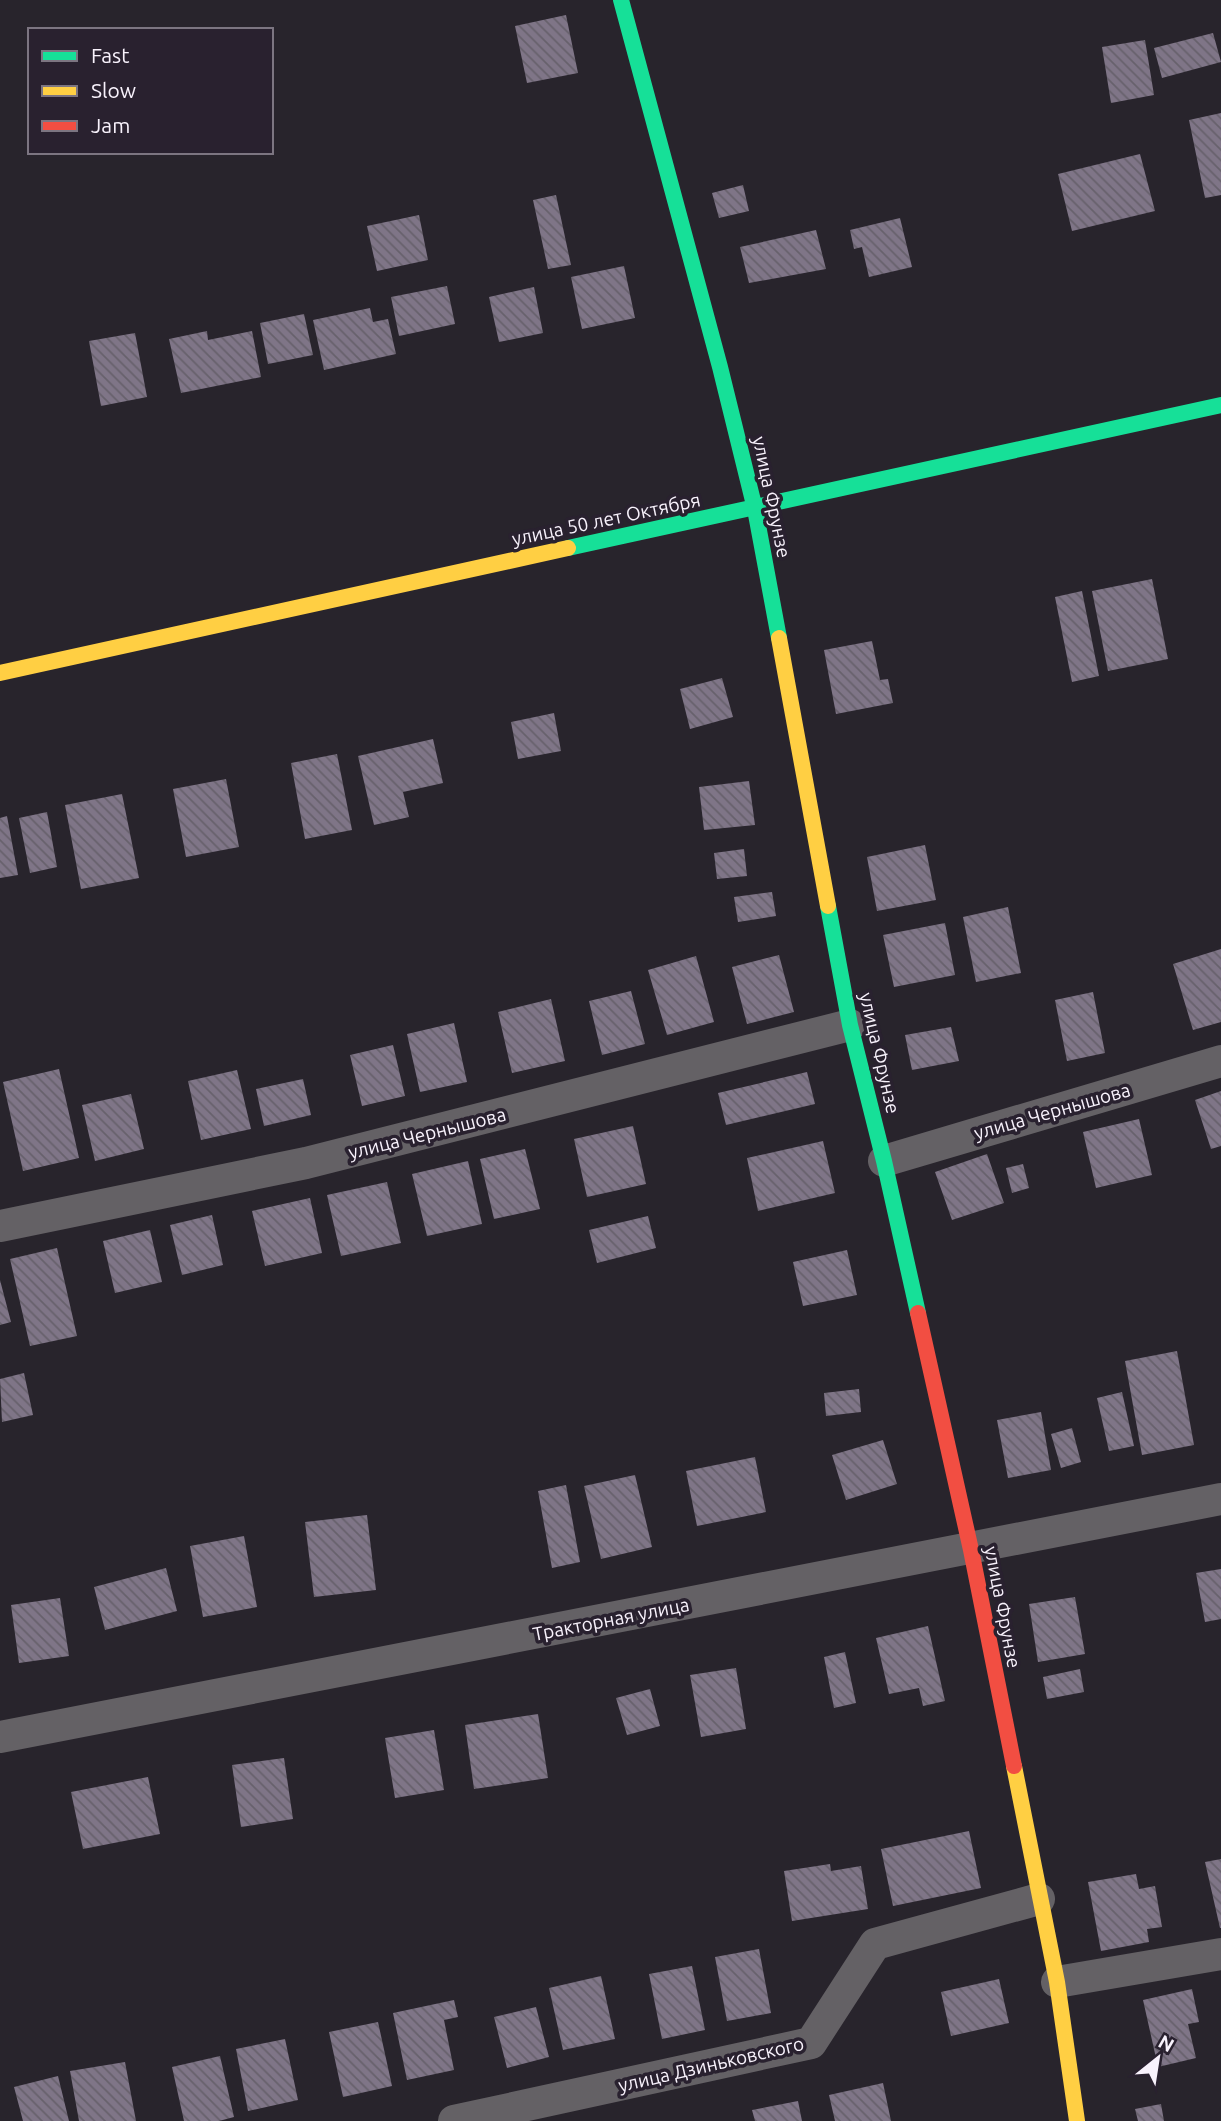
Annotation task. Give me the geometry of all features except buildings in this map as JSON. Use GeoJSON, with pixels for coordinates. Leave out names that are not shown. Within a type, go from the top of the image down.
{"type":"FeatureCollection","features":[{"type":"Feature","properties":{"kind":"street","name":"улица Фрунзе"},"geometry":{"type":"LineString","coordinates":[[621,0],[755,509],[850,1025],[884,1161],[971,1550],[1057,1982],[1077,2121]]}},
{"type":"Feature","properties":{"kind":"street","name":"улица 50 лет Октября"},"geometry":{"type":"LineString","coordinates":[[0,673],[1221,405]]}},
{"type":"Feature","properties":{"kind":"street","name":"улица Чернышова"},"geometry":{"type":"LineString","coordinates":[[0,1226],[306,1163],[850,1025]]}},
{"type":"Feature","properties":{"kind":"street","name":"улица Чернышова"},"geometry":{"type":"LineString","coordinates":[[884,1161],[1221,1061]]}},
{"type":"Feature","properties":{"kind":"street","name":"Тракторная улица"},"geometry":{"type":"LineString","coordinates":[[0,1737],[971,1550],[1221,1499]]}},
{"type":"Feature","properties":{"kind":"street","name":"улица Дзиньковского"},"geometry":{"type":"LineString","coordinates":[[454,2121],[811,2043],[874,1944],[1039,1899]]}},
{"type":"Feature","properties":{"kind":"street"},"geometry":{"type":"LineString","coordinates":[[1057,1982],[1221,1954]]}},
{"type":"Feature","properties":{"kind":"traffic: fast"},"geometry":{"type":"LineString","coordinates":[[621,0],[720,367],[755,509],[779,638]]}},
{"type":"Feature","properties":{"kind":"traffic: fast"},"geometry":{"type":"LineString","coordinates":[[568,548],[1221,405]]}},
{"type":"Feature","properties":{"kind":"traffic: fast"},"geometry":{"type":"LineString","coordinates":[[828,906],[850,1025],[918,1313]]}},
{"type":"Feature","properties":{"kind":"traffic: slow"},"geometry":{"type":"LineString","coordinates":[[0,673],[568,548]]}},
{"type":"Feature","properties":{"kind":"traffic: slow"},"geometry":{"type":"LineString","coordinates":[[779,638],[828,906]]}},
{"type":"Feature","properties":{"kind":"traffic: slow"},"geometry":{"type":"LineString","coordinates":[[1014,1766],[1057,1982],[1077,2121]]}},
{"type":"Feature","properties":{"kind":"traffic: jam"},"geometry":{"type":"LineString","coordinates":[[918,1313],[971,1550],[1014,1766]]}}]}
